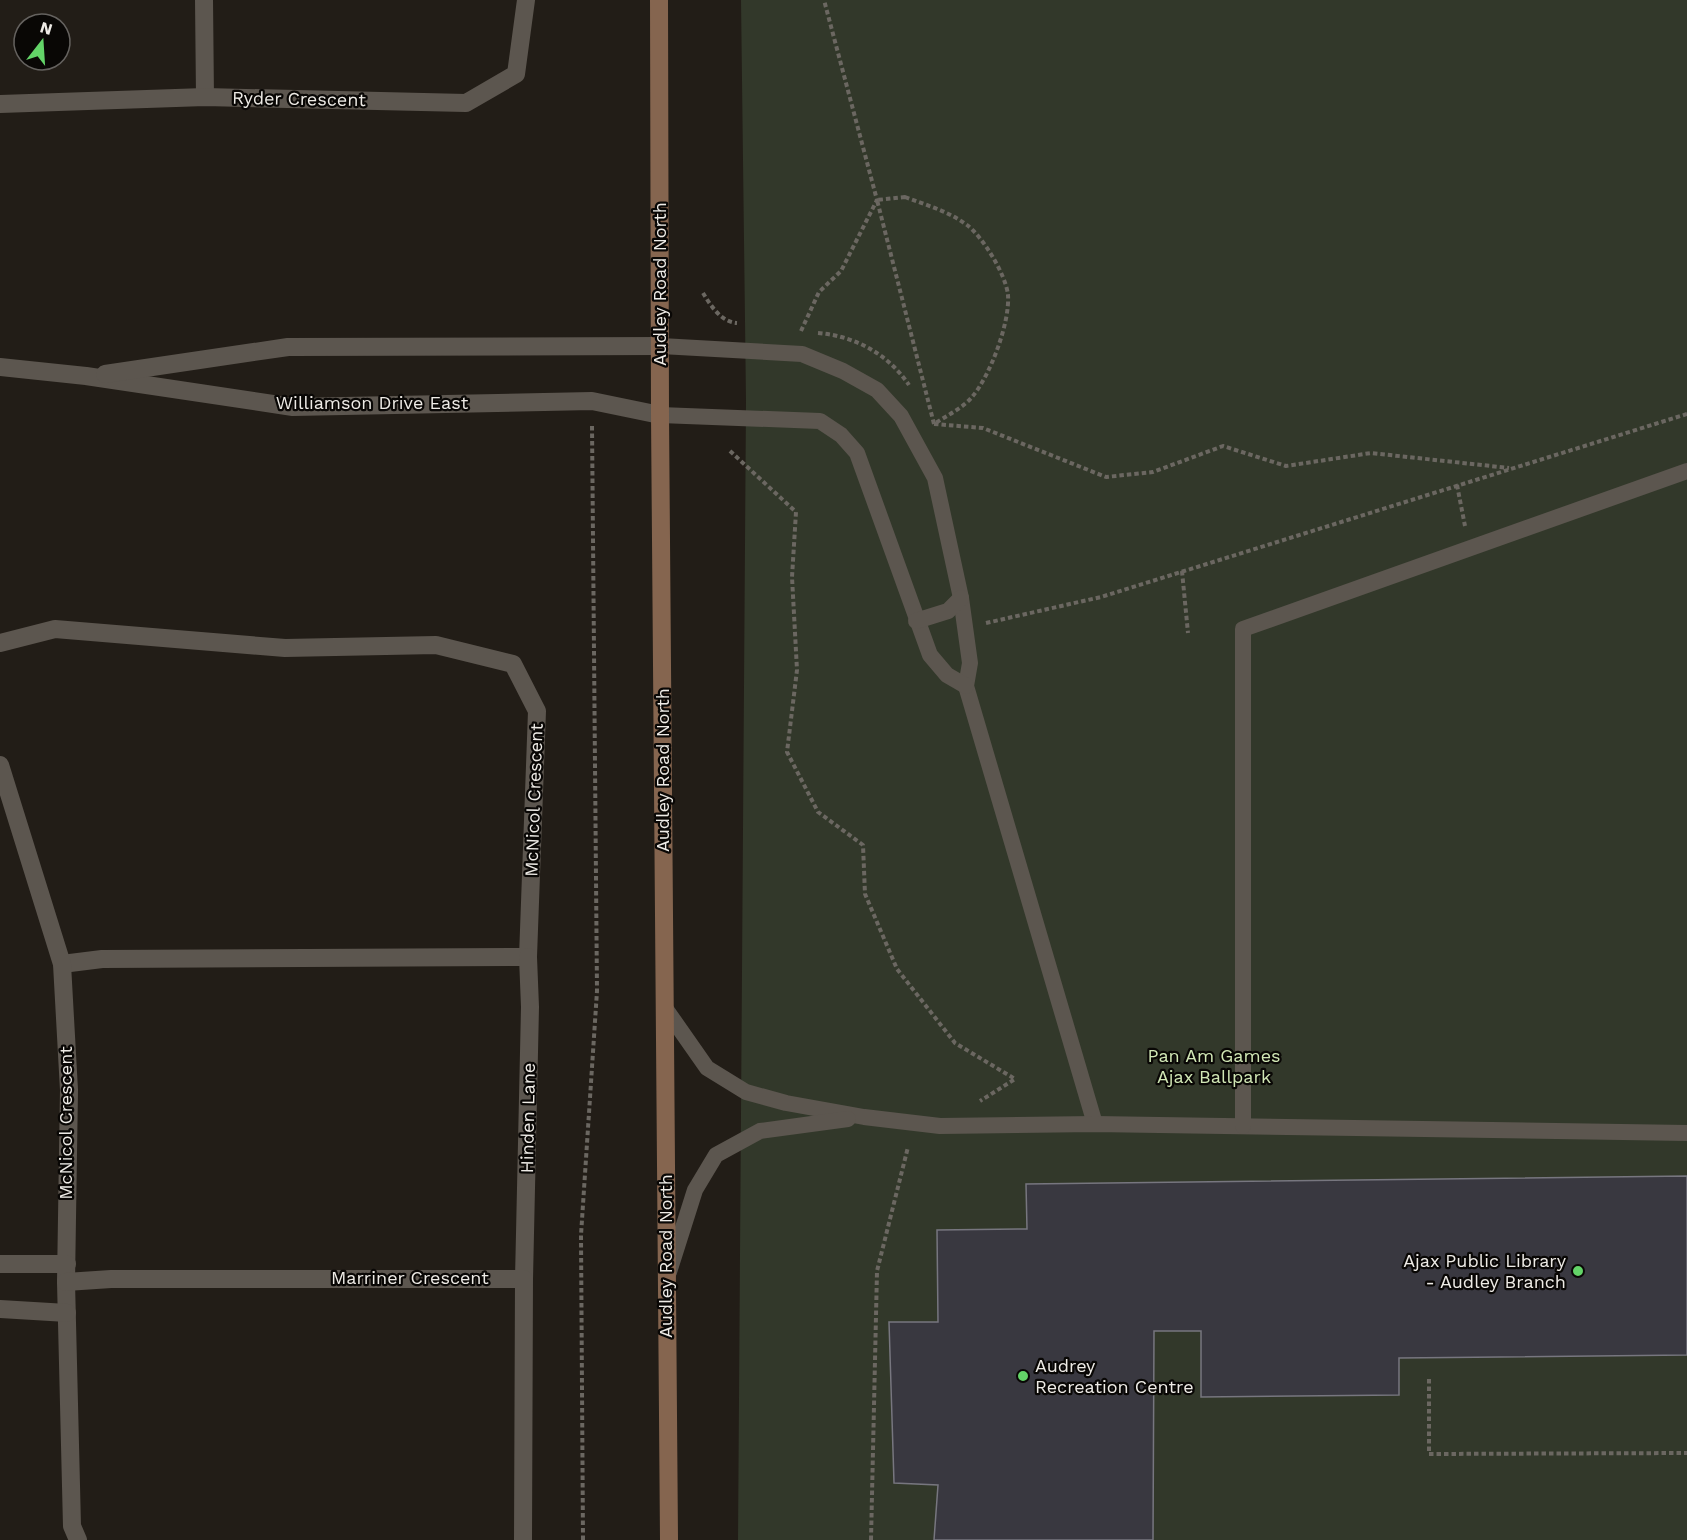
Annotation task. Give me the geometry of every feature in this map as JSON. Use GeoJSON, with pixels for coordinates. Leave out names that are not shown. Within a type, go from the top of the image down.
{"type":"FeatureCollection","features":[{"type":"Feature","properties":{"kind":"street"},"geometry":{"type":"LineString","coordinates":[[204,0],[205,97]]}},
{"type":"Feature","properties":{"kind":"street","name":"Ryder Crescent"},"geometry":{"type":"LineString","coordinates":[[0,104],[205,97],[466,103],[516,74],[526,0]]}},
{"type":"Feature","properties":{"kind":"street","name":"Audley Road North"},"geometry":{"type":"LineString","coordinates":[[659,0],[669,1540]]}},
{"type":"Feature","properties":{"kind":"street","name":"Williamson Drive East"},"geometry":{"type":"LineString","coordinates":[[86,376],[288,347],[661,346]]}},
{"type":"Feature","properties":{"kind":"street","name":"Williamson Drive East"},"geometry":{"type":"LineString","coordinates":[[0,367],[86,376],[293,407],[592,401],[660,415]]}},
{"type":"Feature","properties":{"kind":"street","name":"McNicol Crescent"},"geometry":{"type":"LineString","coordinates":[[0,643],[55,629],[285,648],[436,645],[513,664],[537,711],[528,957]]}},
{"type":"Feature","properties":{"kind":"street","name":"McNicol Crescent"},"geometry":{"type":"LineString","coordinates":[[0,765],[62,964],[69,1090],[66,1273]]}},
{"type":"Feature","properties":{"kind":"street"},"geometry":{"type":"LineString","coordinates":[[62,964],[102,959],[528,957]]}},
{"type":"Feature","properties":{"kind":"street","name":"Hinden Lane"},"geometry":{"type":"LineString","coordinates":[[524,1279],[530,1007],[528,957]]}},
{"type":"Feature","properties":{"kind":"street","name":"Marriner Crescent"},"geometry":{"type":"LineString","coordinates":[[0,1264],[123,1279],[524,1279]]}},
{"type":"Feature","properties":{"kind":"street"},"geometry":{"type":"LineString","coordinates":[[66,1273],[72,1526],[78,1540]]}},
{"type":"Feature","properties":{"kind":"street"},"geometry":{"type":"LineString","coordinates":[[523,1540],[524,1279]]}},
{"type":"Feature","properties":{"kind":"street"},"geometry":{"type":"LineString","coordinates":[[0,1309],[67,1313]]}},
{"type":"Feature","properties":{"kind":"lane"},"geometry":{"type":"LineString","coordinates":[[661,346],[802,354],[843,371],[877,390],[901,416],[935,478],[961,598],[970,663],[966,686],[1095,1124]]}},
{"type":"Feature","properties":{"kind":"lane"},"geometry":{"type":"LineString","coordinates":[[660,415],[820,421],[841,435],[857,453],[930,655],[947,675],[966,686]]}},
{"type":"Feature","properties":{"kind":"lane"},"geometry":{"type":"LineString","coordinates":[[1243,1126],[1243,629],[1687,471]]}},
{"type":"Feature","properties":{"kind":"lane"},"geometry":{"type":"LineString","coordinates":[[916,621],[948,611],[961,598]]}},
{"type":"Feature","properties":{"kind":"lane"},"geometry":{"type":"LineString","coordinates":[[665,1008],[707,1068],[746,1092],[786,1103],[864,1117],[940,1126],[1095,1124],[1687,1133]]}},
{"type":"Feature","properties":{"kind":"lane"},"geometry":{"type":"LineString","coordinates":[[667,1280],[695,1190],[716,1155],[760,1131],[864,1117]]}},
{"type":"Feature","properties":{"kind":"path"},"geometry":{"type":"LineString","coordinates":[[824,0],[937,435]]}},
{"type":"Feature","properties":{"kind":"path"},"geometry":{"type":"LineString","coordinates":[[877,200],[905,197],[941,210],[969,226],[1002,274],[1008,295],[1004,329],[993,361],[972,398],[934,423]]}},
{"type":"Feature","properties":{"kind":"path"},"geometry":{"type":"LineString","coordinates":[[801,331],[819,292],[841,271],[877,200]]}},
{"type":"Feature","properties":{"kind":"path"},"geometry":{"type":"LineString","coordinates":[[703,293],[712,309],[729,322],[741,324]]}},
{"type":"Feature","properties":{"kind":"path"},"geometry":{"type":"LineString","coordinates":[[789,329],[844,335],[895,366],[912,391]]}},
{"type":"Feature","properties":{"kind":"path"},"geometry":{"type":"LineString","coordinates":[[583,1540],[581,1235],[597,992],[592,401]]}},
{"type":"Feature","properties":{"kind":"path"},"geometry":{"type":"LineString","coordinates":[[923,407],[934,423],[982,428],[1106,477],[1154,472],[1223,446],[1286,466],[1371,453],[1513,468]]}},
{"type":"Feature","properties":{"kind":"path"},"geometry":{"type":"LineString","coordinates":[[986,612],[991,622],[1101,597],[1687,414]]}},
{"type":"Feature","properties":{"kind":"path"},"geometry":{"type":"LineString","coordinates":[[730,451],[796,512],[792,577],[797,670],[787,752],[818,812],[863,844],[865,894],[897,969],[955,1043],[1014,1079],[978,1102]]}},
{"type":"Feature","properties":{"kind":"path"},"geometry":{"type":"LineString","coordinates":[[1457,485],[1468,550]]}},
{"type":"Feature","properties":{"kind":"path"},"geometry":{"type":"LineString","coordinates":[[1182,571],[1188,633]]}},
{"type":"Feature","properties":{"kind":"path"},"geometry":{"type":"LineString","coordinates":[[871,1540],[877,1271],[906,1148],[940,1126]]}},
{"type":"Feature","properties":{"kind":"path"},"geometry":{"type":"LineString","coordinates":[[1429,1379],[1429,1454],[1687,1453]]}},
{"type":"Feature","properties":{"kind":"green space","name":"Pan Am Games Ajax Ballpark"},"geometry":{"type":"Polygon","coordinates":[[[741,0],[1687,0],[1687,1540],[738,1540],[746,401],[741,0]]]}},
{"type":"Feature","properties":{"kind":"building","name":"Audrey Recreation Centre"},"geometry":{"type":"Polygon","coordinates":[[[1687,1176],[1687,1355],[1399,1358],[1399,1395],[1201,1397],[1201,1331],[1154,1331],[1153,1540],[934,1540],[938,1485],[894,1483],[889,1322],[938,1322],[937,1230],[1027,1229],[1026,1184],[1687,1176]]]}},
{"type":"Feature","properties":{"kind":"place","name":"Ajax Public Library - Audley Branch"},"geometry":{"type":"Point","coordinates":[1578,1271]}},
{"type":"Feature","properties":{"kind":"place","name":"Audrey Recreation Centre"},"geometry":{"type":"Point","coordinates":[1023,1376]}}]}
